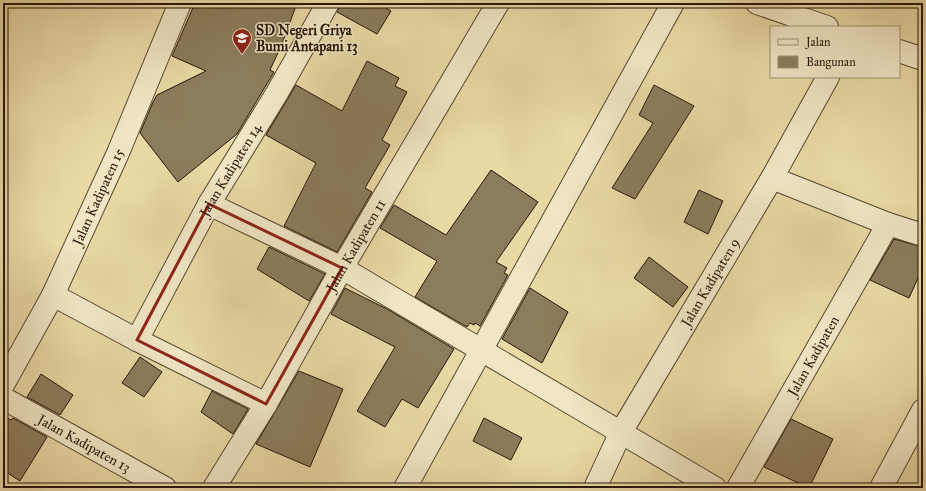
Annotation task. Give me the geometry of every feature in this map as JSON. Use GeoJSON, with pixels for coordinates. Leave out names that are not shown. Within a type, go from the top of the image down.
{"type":"FeatureCollection","features":[{"type":"Feature","properties":{"kind":"street","name":"Jalan Kadipaten 15"},"geometry":{"type":"LineString","coordinates":[[3,385],[53,295],[118,153],[180,3]]}},
{"type":"Feature","properties":{"kind":"street","name":"Jalan Kadipaten 14"},"geometry":{"type":"LineString","coordinates":[[137,340],[209,204],[277,93],[328,3]]}},
{"type":"Feature","properties":{"kind":"street","name":"Jalan Kadipaten 11"},"geometry":{"type":"LineString","coordinates":[[214,488],[266,404],[342,268],[498,3]]}},
{"type":"Feature","properties":{"kind":"street"},"geometry":{"type":"LineString","coordinates":[[405,488],[673,3]]}},
{"type":"Feature","properties":{"kind":"street"},"geometry":{"type":"LineString","coordinates":[[757,3],[825,26]]}},
{"type":"Feature","properties":{"kind":"street"},"geometry":{"type":"LineString","coordinates":[[900,51],[923,59]]}},
{"type":"Feature","properties":{"kind":"street","name":"Jalan Kadipaten 9"},"geometry":{"type":"LineString","coordinates":[[595,488],[621,432],[772,178],[827,78]]}},
{"type":"Feature","properties":{"kind":"street"},"geometry":{"type":"LineString","coordinates":[[772,178],[888,224],[923,235]]}},
{"type":"Feature","properties":{"kind":"street"},"geometry":{"type":"LineString","coordinates":[[209,204],[342,268],[715,488]]}},
{"type":"Feature","properties":{"kind":"street","name":"Jalan Kadipaten"},"geometry":{"type":"LineString","coordinates":[[738,488],[888,224]]}},
{"type":"Feature","properties":{"kind":"street"},"geometry":{"type":"LineString","coordinates":[[53,295],[137,340],[266,404]]}},
{"type":"Feature","properties":{"kind":"street","name":"Jalan Kadipaten 13"},"geometry":{"type":"LineString","coordinates":[[3,398],[164,488]]}},
{"type":"Feature","properties":{"kind":"street"},"geometry":{"type":"LineString","coordinates":[[881,488],[923,410]]}},
{"type":"Feature","properties":{"kind":"highlighted area"},"geometry":{"type":"Polygon","coordinates":[[[209,204],[342,268],[266,404],[137,340],[209,204]]]}},
{"type":"Feature","properties":{"kind":"building"},"geometry":{"type":"Polygon","coordinates":[[[195,3],[297,3],[282,44],[270,70],[274,72],[237,134],[178,182],[140,133],[157,95],[206,71],[172,56],[195,3]]]}},
{"type":"Feature","properties":{"kind":"building"},"geometry":{"type":"Polygon","coordinates":[[[340,3],[378,3],[391,11],[377,34],[337,12],[340,3]]]}},
{"type":"Feature","properties":{"kind":"building"},"geometry":{"type":"Polygon","coordinates":[[[367,61],[399,78],[395,86],[407,92],[382,140],[390,145],[365,188],[372,192],[337,252],[284,226],[316,163],[266,135],[296,85],[342,111],[367,61]]]}},
{"type":"Feature","properties":{"kind":"building"},"geometry":{"type":"Polygon","coordinates":[[[654,85],[694,106],[635,199],[612,188],[653,123],[639,115],[654,85]]]}},
{"type":"Feature","properties":{"kind":"building"},"geometry":{"type":"Polygon","coordinates":[[[491,170],[538,202],[496,262],[507,268],[504,273],[508,275],[480,326],[475,323],[474,325],[470,323],[467,327],[415,297],[437,261],[380,228],[394,205],[446,235],[491,170]]]}},
{"type":"Feature","properties":{"kind":"building"},"geometry":{"type":"Polygon","coordinates":[[[699,190],[723,201],[708,234],[684,222],[699,190]]]}},
{"type":"Feature","properties":{"kind":"building"},"geometry":{"type":"Polygon","coordinates":[[[894,239],[923,247],[923,267],[909,298],[870,280],[894,239]]]}},
{"type":"Feature","properties":{"kind":"building"},"geometry":{"type":"Polygon","coordinates":[[[269,247],[325,274],[309,301],[257,269],[269,247]]]}},
{"type":"Feature","properties":{"kind":"building"},"geometry":{"type":"Polygon","coordinates":[[[649,257],[688,287],[673,307],[634,278],[649,257]]]}},
{"type":"Feature","properties":{"kind":"building"},"geometry":{"type":"Polygon","coordinates":[[[345,288],[387,309],[454,349],[418,408],[402,399],[385,427],[357,411],[395,347],[331,314],[345,288]]]}},
{"type":"Feature","properties":{"kind":"building"},"geometry":{"type":"Polygon","coordinates":[[[530,288],[568,312],[542,363],[502,339],[530,288]]]}},
{"type":"Feature","properties":{"kind":"building"},"geometry":{"type":"Polygon","coordinates":[[[140,357],[162,372],[144,397],[122,383],[140,357]]]}},
{"type":"Feature","properties":{"kind":"building"},"geometry":{"type":"Polygon","coordinates":[[[299,371],[343,389],[310,467],[256,444],[299,371]]]}},
{"type":"Feature","properties":{"kind":"building"},"geometry":{"type":"Polygon","coordinates":[[[41,374],[73,395],[60,415],[27,397],[41,374]]]}},
{"type":"Feature","properties":{"kind":"building"},"geometry":{"type":"Polygon","coordinates":[[[212,391],[248,409],[233,434],[201,412],[212,391]]]}},
{"type":"Feature","properties":{"kind":"building"},"geometry":{"type":"Polygon","coordinates":[[[3,415],[11,420],[13,418],[47,437],[20,481],[3,470],[3,415]]]}},
{"type":"Feature","properties":{"kind":"building"},"geometry":{"type":"Polygon","coordinates":[[[484,418],[522,438],[511,460],[473,441],[484,418]]]}},
{"type":"Feature","properties":{"kind":"building"},"geometry":{"type":"Polygon","coordinates":[[[791,419],[833,439],[809,488],[764,467],[791,419]]]}},
{"type":"Feature","properties":{"kind":"place","name":"SD Negeri Griya Bumi Antapani 13"},"geometry":{"type":"Point","coordinates":[242,55]}}]}
